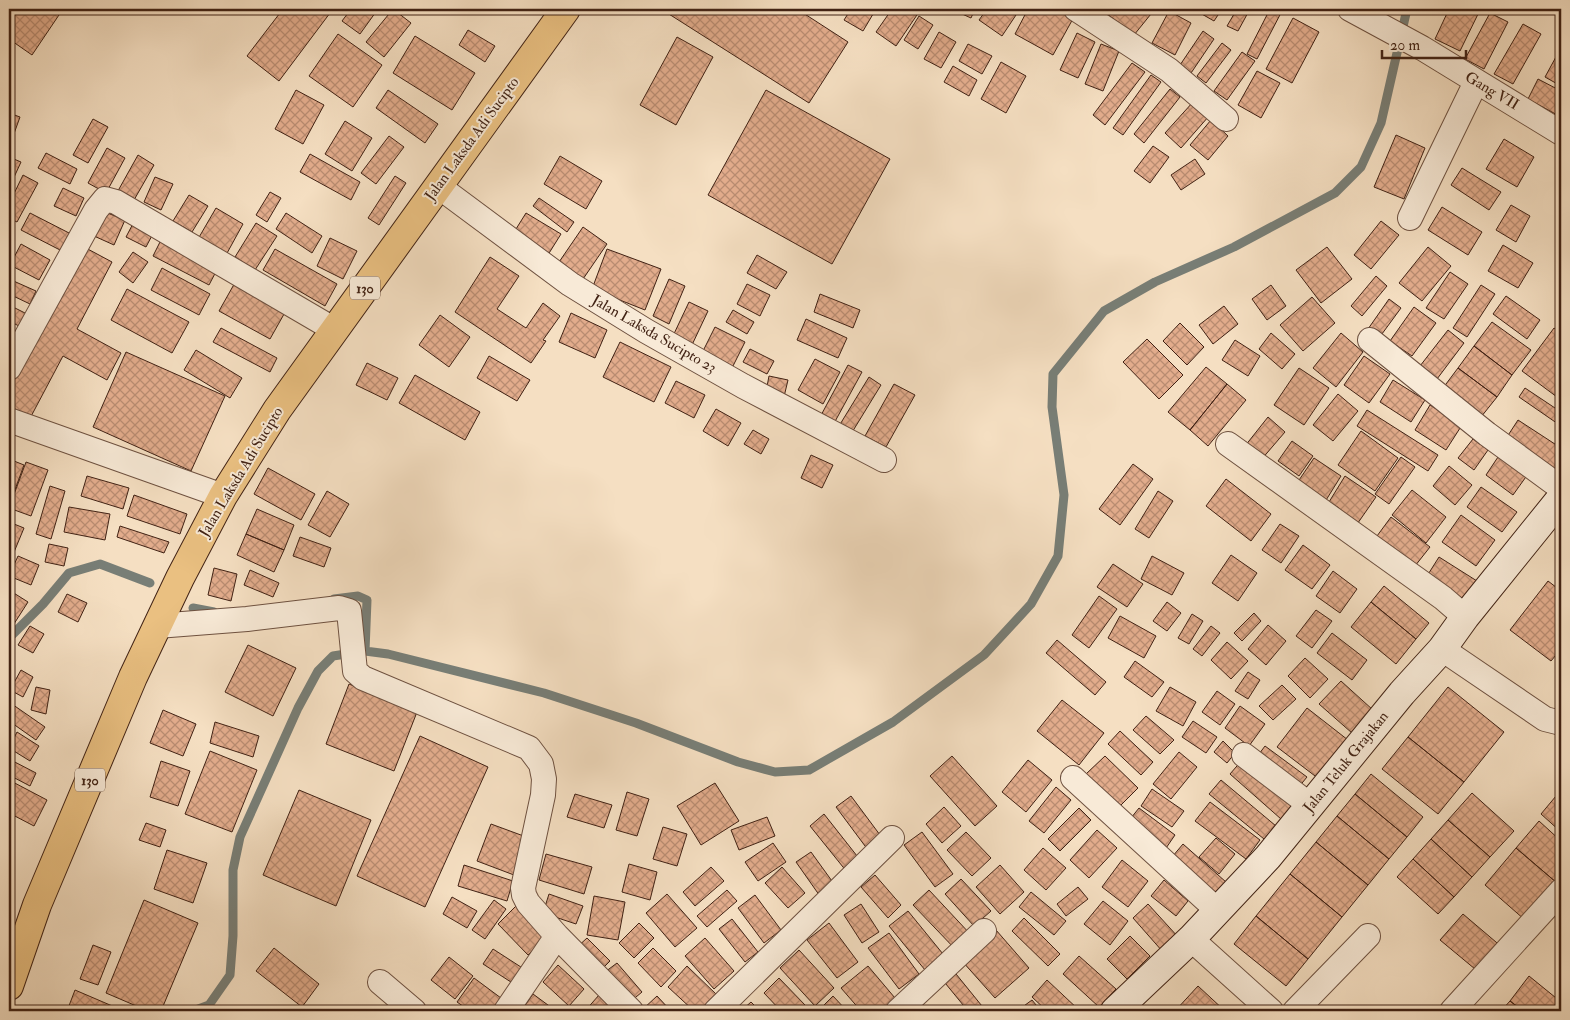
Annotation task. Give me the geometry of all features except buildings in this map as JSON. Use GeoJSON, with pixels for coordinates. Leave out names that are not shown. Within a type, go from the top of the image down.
{"type":"FeatureCollection","features":[{"type":"Feature","properties":{"kind":"main road","name":"Jalan Laksda Adi Sucipto"},"geometry":{"type":"LineString","coordinates":[[9,986],[37,904],[133,676],[223,496],[277,410],[566,9]]}},
{"type":"Feature","properties":{"kind":"street"},"geometry":{"type":"LineString","coordinates":[[1076,9],[1169,70],[1226,118]]}},
{"type":"Feature","properties":{"kind":"street","name":"Gang VII"},"geometry":{"type":"LineString","coordinates":[[1358,13],[1422,48],[1561,133]]}},
{"type":"Feature","properties":{"kind":"street"},"geometry":{"type":"LineString","coordinates":[[1410,218],[1476,82]]}},
{"type":"Feature","properties":{"kind":"street","name":"Jalan Laksda Sucipto 23"},"geometry":{"type":"LineString","coordinates":[[438,186],[570,284],[744,386],[884,460]]}},
{"type":"Feature","properties":{"kind":"street"},"geometry":{"type":"LineString","coordinates":[[9,368],[96,210],[106,199],[116,202],[335,330]]}},
{"type":"Feature","properties":{"kind":"street"},"geometry":{"type":"LineString","coordinates":[[1370,340],[1487,434],[1561,488]]}},
{"type":"Feature","properties":{"kind":"street"},"geometry":{"type":"LineString","coordinates":[[9,420],[223,496]]}},
{"type":"Feature","properties":{"kind":"street"},"geometry":{"type":"LineString","coordinates":[[1228,444],[1443,598],[1465,617]]}},
{"type":"Feature","properties":{"kind":"street","name":"Jalan Teluk Grajakan"},"geometry":{"type":"LineString","coordinates":[[1115,1011],[1191,938],[1268,856],[1402,693],[1442,649],[1465,617],[1561,498]]}},
{"type":"Feature","properties":{"kind":"street"},"geometry":{"type":"LineString","coordinates":[[157,626],[247,619],[340,608],[349,611],[355,671],[363,678],[528,748],[541,764],[544,779],[543,795],[522,888],[528,904],[631,1011]]}},
{"type":"Feature","properties":{"kind":"street"},"geometry":{"type":"LineString","coordinates":[[1442,649],[1545,719],[1561,723]]}},
{"type":"Feature","properties":{"kind":"street"},"geometry":{"type":"LineString","coordinates":[[1244,755],[1310,805]]}},
{"type":"Feature","properties":{"kind":"street"},"geometry":{"type":"LineString","coordinates":[[1074,778],[1217,910]]}},
{"type":"Feature","properties":{"kind":"street"},"geometry":{"type":"LineString","coordinates":[[716,1011],[892,838]]}},
{"type":"Feature","properties":{"kind":"street"},"geometry":{"type":"LineString","coordinates":[[1452,1011],[1561,890]]}},
{"type":"Feature","properties":{"kind":"street"},"geometry":{"type":"LineString","coordinates":[[898,1011],[984,931]]}},
{"type":"Feature","properties":{"kind":"street"},"geometry":{"type":"LineString","coordinates":[[506,1011],[557,936]]}},
{"type":"Feature","properties":{"kind":"street"},"geometry":{"type":"LineString","coordinates":[[1295,1011],[1368,936]]}},
{"type":"Feature","properties":{"kind":"street"},"geometry":{"type":"LineString","coordinates":[[1191,938],[1271,1011]]}},
{"type":"Feature","properties":{"kind":"street"},"geometry":{"type":"LineString","coordinates":[[380,982],[414,1011]]}},
{"type":"Feature","properties":{"kind":"waterway"},"geometry":{"type":"LineString","coordinates":[[193,1011],[209,1005],[230,975],[233,936],[233,870],[240,837],[298,708],[318,671],[333,656],[365,651],[388,654],[544,693],[636,723],[738,762],[775,772],[809,770],[893,722],[984,655],[1031,604],[1058,556],[1064,495],[1052,407],[1053,374],[1104,311],[1155,282],[1234,247],[1335,193],[1361,167],[1381,123],[1407,9]]}},
{"type":"Feature","properties":{"kind":"waterway"},"geometry":{"type":"LineString","coordinates":[[9,638],[43,604],[69,573],[100,564],[150,583]]}},
{"type":"Feature","properties":{"kind":"waterway"},"geometry":{"type":"LineString","coordinates":[[334,599],[358,596],[367,600],[365,651]]}},
{"type":"Feature","properties":{"kind":"waterway"},"geometry":{"type":"LineString","coordinates":[[193,608],[214,612]]}}]}
